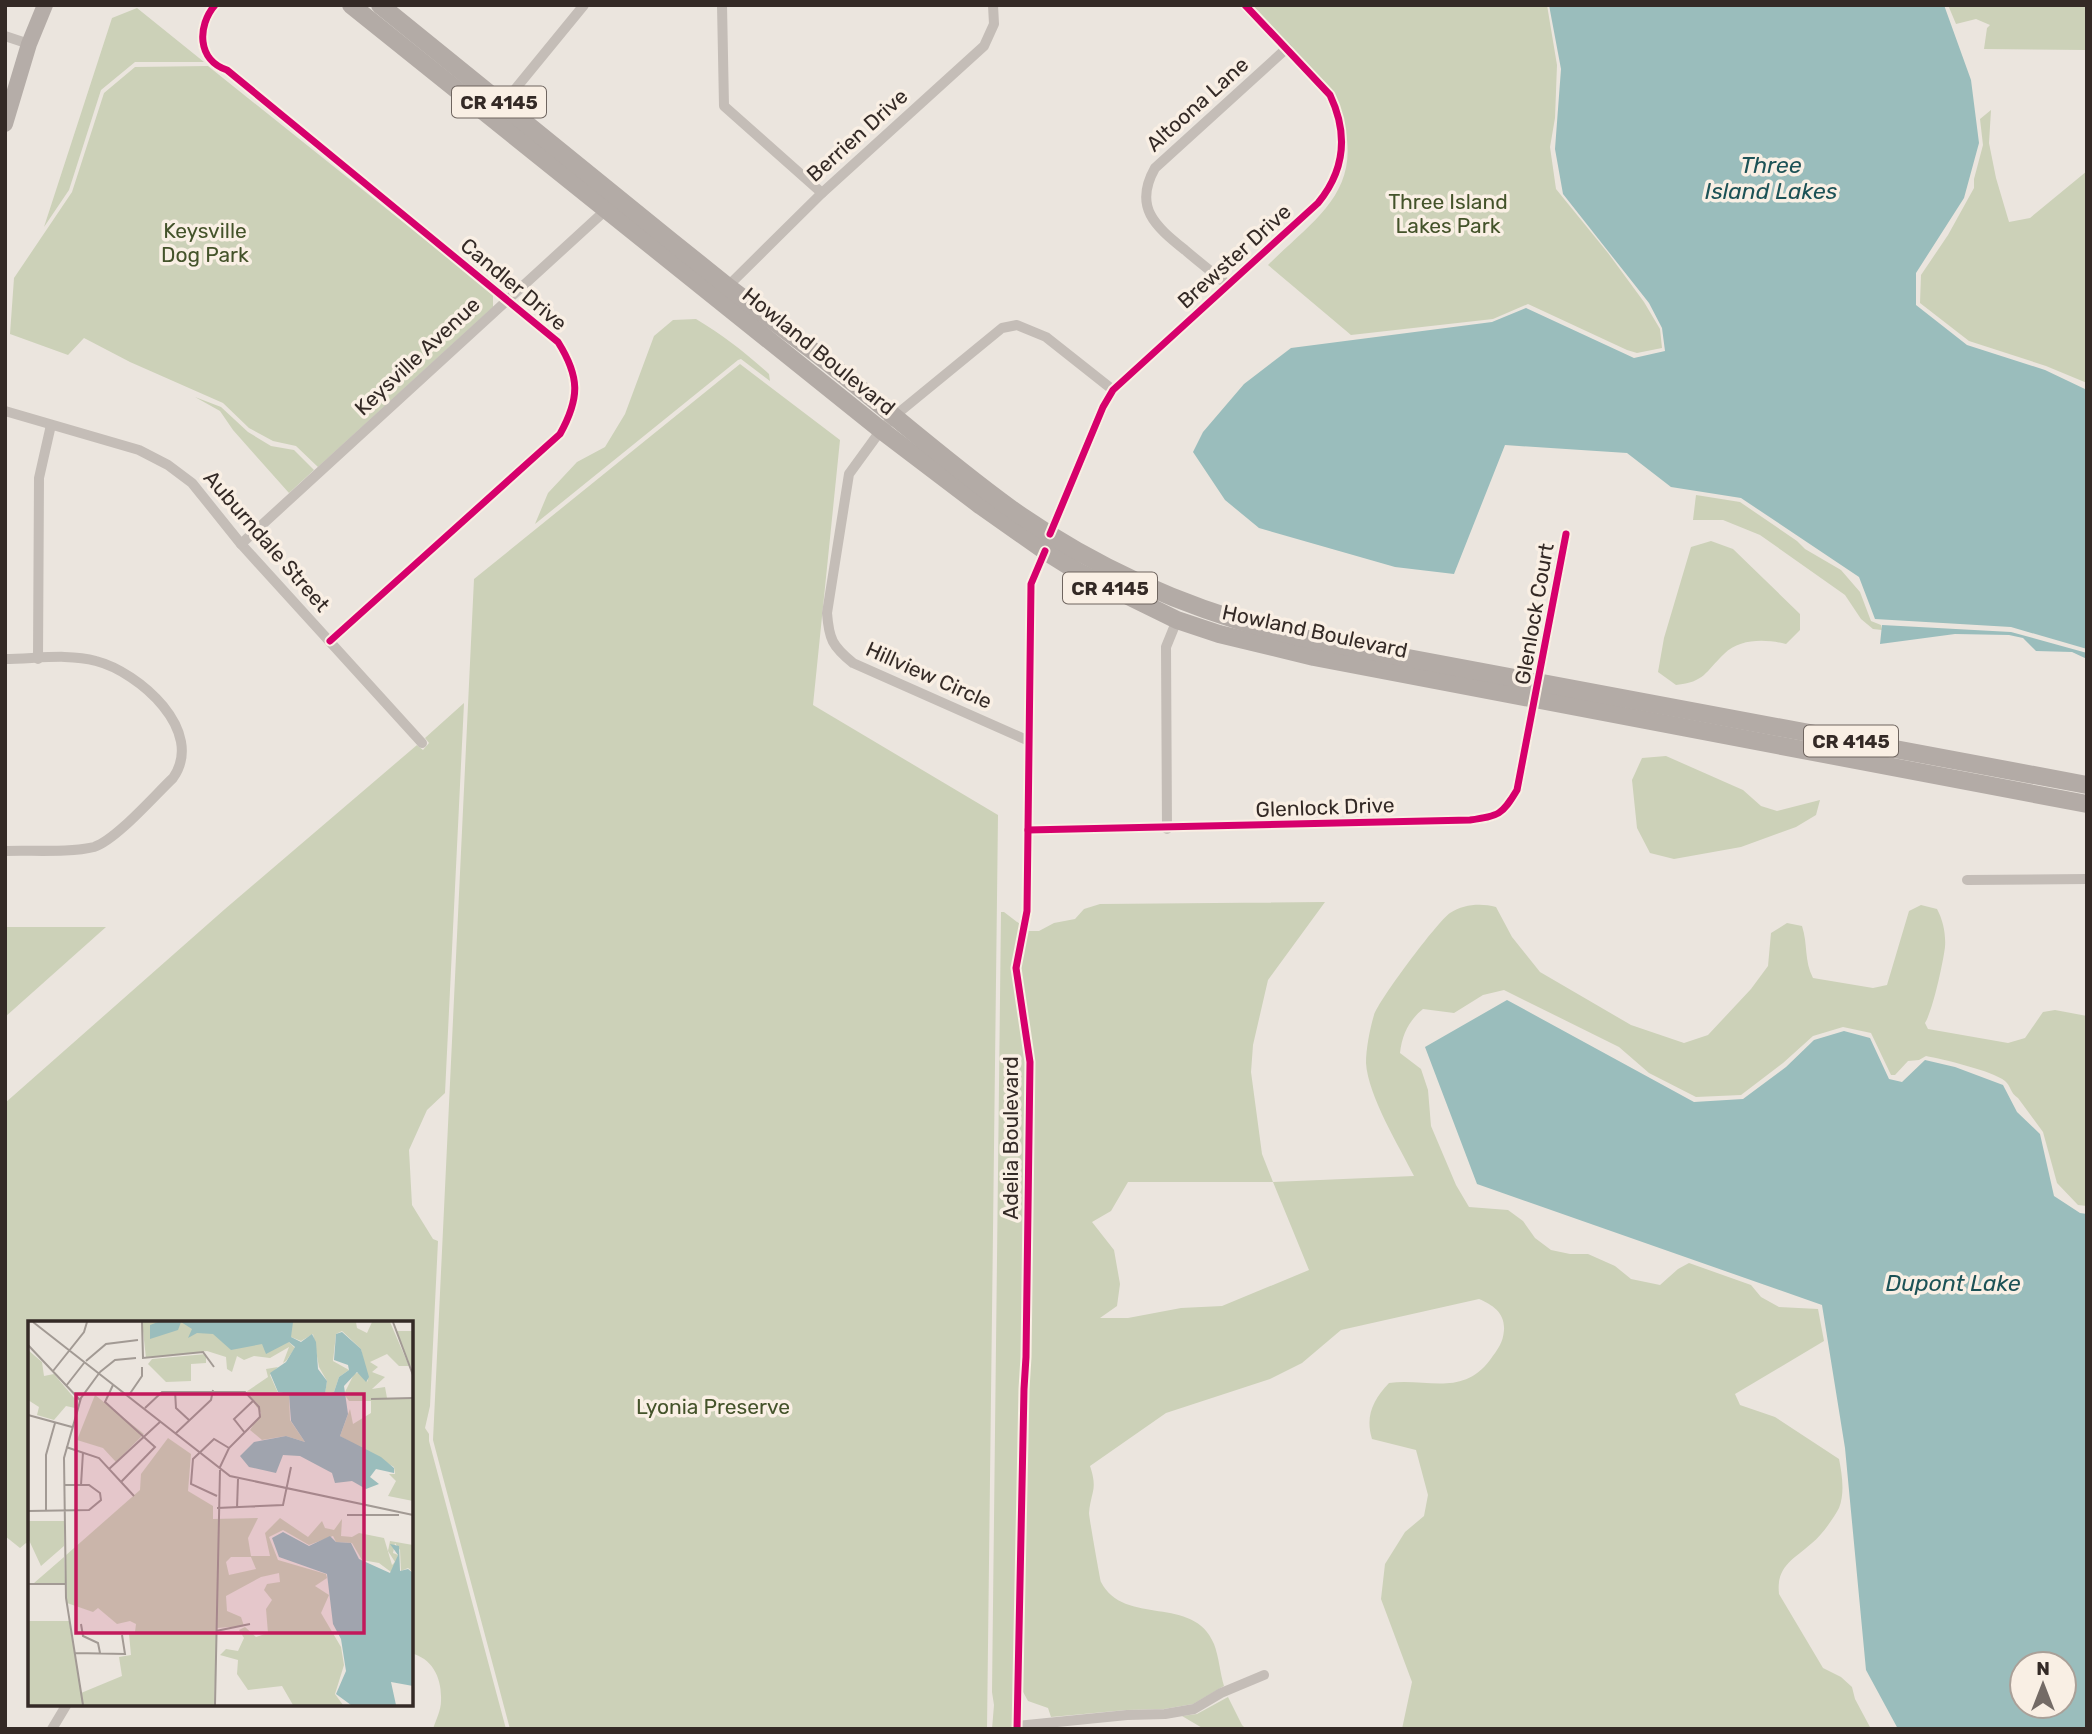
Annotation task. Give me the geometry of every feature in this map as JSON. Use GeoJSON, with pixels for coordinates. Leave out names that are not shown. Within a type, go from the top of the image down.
{"type":"FeatureCollection","features":[{"type":"Feature","properties":{"kind":"main road"},"geometry":{"type":"LineString","coordinates":[[5,124],[29,44],[45,5]]}},
{"type":"Feature","properties":{"kind":"main road","name":"Howland Boulevard"},"geometry":{"type":"LineString","coordinates":[[351,5],[811,349],[960,491],[1063,552],[1073,548],[1143,585],[1270,631],[1537,691],[2087,804]]}},
{"type":"Feature","properties":{"kind":"main road","name":"Howland Boulevard"},"geometry":{"type":"LineString","coordinates":[[383,6],[503,104],[613,203],[887,424]]}},
{"type":"Feature","properties":{"kind":"main road","name":"Howland Boulevard"},"geometry":{"type":"LineString","coordinates":[[1047,543],[1112,589],[1177,620],[1276,649],[2087,785]]}},
{"type":"Feature","properties":{"kind":"street","name":"Candler Drive"},"geometry":{"type":"LineString","coordinates":[[215,5],[206,16],[202,28],[204,49],[209,58],[558,342],[570,362],[575,382],[571,414],[560,434],[330,641]]}},
{"type":"Feature","properties":{"kind":"street"},"geometry":{"type":"LineString","coordinates":[[503,104],[584,5]]}},
{"type":"Feature","properties":{"kind":"street"},"geometry":{"type":"LineString","coordinates":[[722,5],[724,106],[822,193]]}},
{"type":"Feature","properties":{"kind":"street","name":"Berrien Drive"},"geometry":{"type":"LineString","coordinates":[[728,286],[822,193],[984,46],[994,24],[993,5]]}},
{"type":"Feature","properties":{"kind":"street","name":"Brewster Drive"},"geometry":{"type":"LineString","coordinates":[[1047,543],[1103,407],[1113,390],[1318,203],[1328,192],[1338,171],[1342,131],[1338,112],[1330,95],[1245,5]]}},
{"type":"Feature","properties":{"kind":"street"},"geometry":{"type":"LineString","coordinates":[[5,36],[29,44]]}},
{"type":"Feature","properties":{"kind":"street","name":"Altoona Lane"},"geometry":{"type":"LineString","coordinates":[[1228,285],[1160,230],[1151,219],[1146,200],[1149,179],[1155,168],[1287,48]]}},
{"type":"Feature","properties":{"kind":"street","name":"Keysville Avenue"},"geometry":{"type":"LineString","coordinates":[[241,544],[613,203]]}},
{"type":"Feature","properties":{"kind":"street","name":"Hillview Circle"},"geometry":{"type":"LineString","coordinates":[[1029,741],[853,663],[839,651],[829,636],[827,613],[849,474],[887,424],[1002,328],[1017,325],[1046,337],[1113,390]]}},
{"type":"Feature","properties":{"kind":"street","name":"Auburndale Street"},"geometry":{"type":"LineString","coordinates":[[5,411],[139,450],[168,465],[192,483],[241,544],[422,743]]}},
{"type":"Feature","properties":{"kind":"street"},"geometry":{"type":"LineString","coordinates":[[38,659],[39,478],[51,425]]}},
{"type":"Feature","properties":{"kind":"street","name":"Glenlock Court"},"geometry":{"type":"LineString","coordinates":[[1537,691],[1566,534]]}},
{"type":"Feature","properties":{"kind":"street","name":"Adelia Boulevard"},"geometry":{"type":"LineString","coordinates":[[1017,1727],[1030,1062],[1016,968],[1027,911],[1031,584],[1047,543]]}},
{"type":"Feature","properties":{"kind":"street"},"geometry":{"type":"LineString","coordinates":[[1167,829],[1166,647],[1177,620]]}},
{"type":"Feature","properties":{"kind":"street"},"geometry":{"type":"LineString","coordinates":[[5,659],[80,658],[98,661],[125,673],[151,694],[174,719],[183,753],[179,769],[173,778],[108,840],[94,846],[78,848],[5,851]]}},
{"type":"Feature","properties":{"kind":"street","name":"Glenlock Drive"},"geometry":{"type":"LineString","coordinates":[[1028,830],[1167,829],[1470,820],[1491,817],[1505,810],[1517,790],[1537,691]]}},
{"type":"Feature","properties":{"kind":"street"},"geometry":{"type":"LineString","coordinates":[[1967,880],[2087,879]]}},
{"type":"Feature","properties":{"kind":"street"},"geometry":{"type":"LineString","coordinates":[[1017,1727],[1194,1709],[1221,1693],[1264,1675]]}},
{"type":"Feature","properties":{"kind":"street"},"geometry":{"type":"LineString","coordinates":[[52,1729],[66,1706]]}},
{"type":"Feature","properties":{"kind":"green space","name":"Three Island Lakes Park"},"geometry":{"type":"Polygon","coordinates":[[[1250,5],[1547,5],[1557,65],[1555,118],[1550,147],[1556,189],[1644,302],[1660,329],[1662,348],[1637,353],[1627,350],[1528,304],[1493,319],[1351,335],[1268,265],[1332,200],[1342,182],[1347,162],[1347,140],[1341,113],[1250,5]]]}},
{"type":"Feature","properties":{"kind":"green space"},"geometry":{"type":"Polygon","coordinates":[[[1948,5],[2087,5],[2087,50],[1984,49],[1987,28],[1990,25],[1976,19],[1956,24],[1948,5]]]}},
{"type":"Feature","properties":{"kind":"green space"},"geometry":{"type":"Polygon","coordinates":[[[137,8],[204,62],[135,62],[101,90],[69,190],[44,227],[112,18],[137,8]]]}},
{"type":"Feature","properties":{"kind":"green space","name":"Keysville Dog Park"},"geometry":{"type":"Polygon","coordinates":[[[208,66],[493,294],[493,307],[318,467],[296,446],[273,441],[249,428],[223,403],[130,362],[84,338],[68,355],[10,334],[14,278],[72,192],[104,93],[135,67],[208,66]]]}},
{"type":"Feature","properties":{"kind":"green space"},"geometry":{"type":"Polygon","coordinates":[[[1991,110],[1989,143],[2009,222],[2030,218],[2087,171],[2087,383],[2046,366],[1969,341],[1920,303],[1921,275],[1948,235],[1974,188],[1983,145],[1980,119],[1991,110]]]}},
{"type":"Feature","properties":{"kind":"green space"},"geometry":{"type":"Polygon","coordinates":[[[696,319],[752,359],[769,374],[770,381],[741,359],[738,360],[535,524],[548,493],[577,462],[605,447],[625,414],[654,336],[673,320],[696,319]]]}},
{"type":"Feature","properties":{"kind":"green space","name":"Lyonia Preserve"},"geometry":{"type":"Polygon","coordinates":[[[740,364],[840,440],[813,705],[998,815],[987,1729],[510,1729],[433,1440],[474,579],[740,364]]]}},
{"type":"Feature","properties":{"kind":"green space"},"geometry":{"type":"Polygon","coordinates":[[[195,397],[221,407],[248,432],[271,446],[294,450],[314,470],[289,493],[233,430],[220,411],[195,397]]]}},
{"type":"Feature","properties":{"kind":"green space"},"geometry":{"type":"Polygon","coordinates":[[[1696,495],[1740,502],[1805,549],[1841,570],[1860,592],[1871,621],[1881,625],[1882,630],[1873,629],[1861,619],[1845,595],[1760,535],[1723,520],[1693,520],[1696,495]]]}},
{"type":"Feature","properties":{"kind":"green space"},"geometry":{"type":"Polygon","coordinates":[[[1711,541],[1733,549],[1800,614],[1800,630],[1786,644],[1762,641],[1738,645],[1724,654],[1699,679],[1676,685],[1658,672],[1664,638],[1691,547],[1711,541]]]}},
{"type":"Feature","properties":{"kind":"green space"},"geometry":{"type":"Polygon","coordinates":[[[464,703],[445,1093],[427,1110],[409,1150],[412,1205],[433,1239],[438,1241],[430,1406],[425,1428],[429,1434],[506,1729],[433,1729],[441,1704],[438,1677],[425,1660],[413,1654],[413,1321],[28,1321],[28,1544],[20,1548],[5,1536],[5,1103],[225,909],[417,745],[423,750],[429,743],[425,738],[464,703]]]}},
{"type":"Feature","properties":{"kind":"green space"},"geometry":{"type":"Polygon","coordinates":[[[1666,756],[1743,790],[1761,806],[1777,811],[1820,800],[1816,815],[1796,827],[1741,847],[1674,859],[1650,853],[1637,828],[1632,780],[1642,758],[1666,756]]]}},
{"type":"Feature","properties":{"kind":"green space"},"geometry":{"type":"Polygon","coordinates":[[[1325,902],[1268,980],[1253,1045],[1251,1072],[1262,1154],[1273,1182],[1414,1176],[1372,1090],[1366,1063],[1370,1032],[1378,1007],[1422,945],[1443,919],[1455,910],[1467,906],[1496,907],[1512,937],[1540,972],[1631,1025],[1684,1043],[1708,1035],[1751,989],[1768,966],[1771,933],[1787,923],[1802,926],[1808,965],[1813,978],[1873,988],[1887,985],[1909,911],[1921,905],[1937,909],[1945,937],[1937,986],[1925,1023],[1928,1029],[2008,1043],[2025,1038],[2043,1012],[2055,1010],[2087,1016],[2087,1206],[2078,1205],[2057,1183],[2043,1132],[2005,1081],[1979,1069],[1926,1056],[1908,1061],[1895,1075],[1891,1075],[1871,1033],[1843,1027],[1813,1036],[1741,1095],[1696,1097],[1649,1073],[1619,1047],[1504,990],[1483,995],[1454,1013],[1423,1009],[1410,1023],[1402,1040],[1400,1053],[1421,1069],[1428,1090],[1431,1126],[1456,1185],[1469,1207],[1508,1210],[1523,1221],[1535,1238],[1551,1250],[1588,1254],[1615,1266],[1631,1279],[1660,1285],[1689,1263],[1751,1285],[1761,1297],[1779,1307],[1818,1309],[1824,1341],[1735,1394],[1740,1405],[1775,1417],[1839,1459],[1842,1490],[1839,1508],[1820,1536],[1787,1564],[1780,1577],[1779,1594],[1823,1668],[1841,1677],[1852,1687],[1855,1699],[1871,1729],[1402,1729],[1412,1682],[1381,1599],[1385,1564],[1405,1532],[1424,1516],[1428,1495],[1416,1450],[1372,1439],[1370,1416],[1375,1402],[1389,1383],[1456,1382],[1479,1371],[1490,1360],[1501,1342],[1504,1324],[1497,1310],[1479,1299],[1341,1330],[1302,1363],[1270,1379],[1166,1413],[1090,1466],[1094,1486],[1089,1513],[1101,1582],[1112,1596],[1126,1604],[1176,1614],[1204,1629],[1214,1644],[1224,1686],[1193,1704],[1164,1709],[1051,1717],[1048,1708],[1028,1701],[1022,1690],[1012,1729],[992,1729],[1001,912],[1029,931],[1039,931],[1054,923],[1075,919],[1084,909],[1100,904],[1325,902]],[[1128,1182],[1111,1211],[1092,1222],[1114,1250],[1120,1284],[1117,1306],[1100,1318],[1128,1318],[1181,1308],[1222,1306],[1309,1270],[1273,1182],[1128,1182]]]}},
{"type":"Feature","properties":{"kind":"green space"},"geometry":{"type":"Polygon","coordinates":[[[5,927],[106,927],[5,1017],[5,927]]]}},
{"type":"Feature","properties":{"kind":"green space"},"geometry":{"type":"Polygon","coordinates":[[[1228,1697],[1246,1729],[1204,1729],[1182,1716],[1197,1714],[1228,1697]]]}},
{"type":"Feature","properties":{"kind":"water","name":"Three Island Lakes"},"geometry":{"type":"Polygon","coordinates":[[[1549,5],[1944,5],[1971,80],[1979,143],[1964,198],[1916,273],[1916,305],[1967,345],[2045,370],[2087,390],[2087,649],[2011,627],[1875,619],[1859,577],[1741,498],[1671,487],[1627,453],[1505,445],[1454,574],[1395,567],[1259,528],[1225,500],[1193,452],[1203,432],[1244,384],[1291,348],[1492,322],[1526,308],[1634,358],[1665,351],[1662,328],[1649,303],[1563,194],[1555,149],[1561,69],[1549,5]]]}},
{"type":"Feature","properties":{"kind":"water"},"geometry":{"type":"Polygon","coordinates":[[[1882,625],[2011,632],[2087,653],[2087,659],[2072,652],[2036,651],[2023,638],[2009,635],[1955,634],[1880,644],[1882,625]]]}},
{"type":"Feature","properties":{"kind":"water","name":"Dupont Lake"},"geometry":{"type":"Polygon","coordinates":[[[1507,1000],[1694,1102],[1743,1099],[1786,1067],[1814,1040],[1844,1031],[1870,1038],[1889,1079],[1902,1082],[1925,1060],[1955,1067],[2003,1085],[2017,1112],[2040,1134],[2054,1196],[2080,1213],[2087,1214],[2087,1729],[1898,1729],[1866,1670],[1845,1448],[1822,1305],[1477,1184],[1425,1047],[1507,1000]]]}},
{"type":"Feature","properties":{"kind":"cycle path"},"geometry":{"type":"LineString","coordinates":[[215,5],[209,13],[203,32],[205,51],[210,59],[227,70],[558,342],[574,377],[574,398],[560,434],[330,641]]}},
{"type":"Feature","properties":{"kind":"cycle path"},"geometry":{"type":"LineString","coordinates":[[1050,534],[1103,407],[1113,390],[1318,203],[1334,178],[1341,151],[1341,137],[1340,123],[1330,95],[1245,5]]}},
{"type":"Feature","properties":{"kind":"cycle path"},"geometry":{"type":"LineString","coordinates":[[1028,830],[1470,820],[1499,813],[1517,790],[1566,534]]}},
{"type":"Feature","properties":{"kind":"cycle path"},"geometry":{"type":"LineString","coordinates":[[1017,1729],[1030,1062],[1016,968],[1027,911],[1031,584],[1045,551]]}}]}
